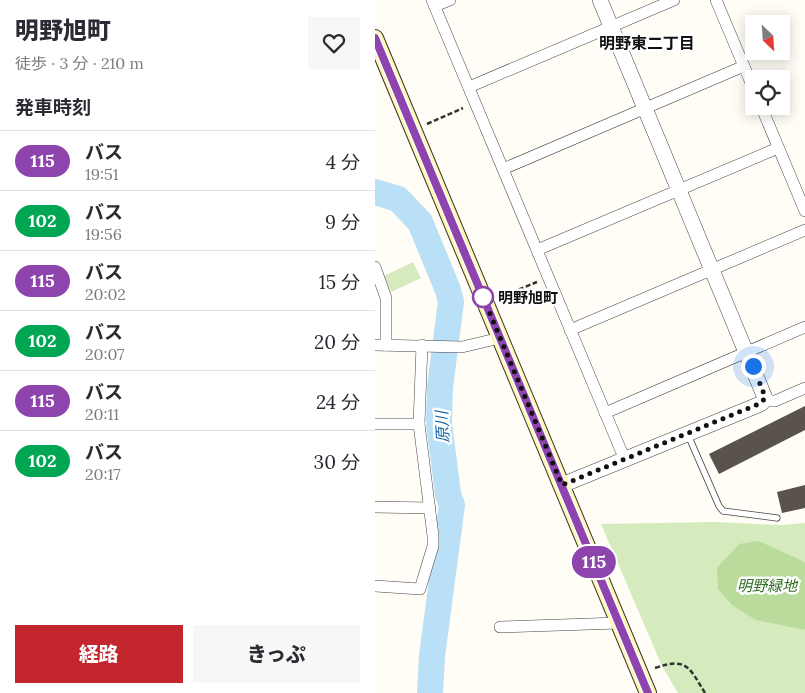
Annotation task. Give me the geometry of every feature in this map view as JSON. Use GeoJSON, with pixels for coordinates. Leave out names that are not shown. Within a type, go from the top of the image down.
{"type":"FeatureCollection","features":[{"type":"Feature","properties":{"kind":"main road"},"geometry":{"type":"LineString","coordinates":[[375,38],[648,690]]}},
{"type":"Feature","properties":{"kind":"street"},"geometry":{"type":"LineString","coordinates":[[450,0],[433,3],[625,460]]}},
{"type":"Feature","properties":{"kind":"street"},"geometry":{"type":"LineString","coordinates":[[600,0],[747,352],[764,394],[763,401]]}},
{"type":"Feature","properties":{"kind":"street"},"geometry":{"type":"LineString","coordinates":[[469,87],[673,0]]}},
{"type":"Feature","properties":{"kind":"street"},"geometry":{"type":"LineString","coordinates":[[716,0],[746,70]]}},
{"type":"Feature","properties":{"kind":"street"},"geometry":{"type":"LineString","coordinates":[[503,169],[744,66]]}},
{"type":"Feature","properties":{"kind":"street"},"geometry":{"type":"LineString","coordinates":[[765,115],[805,211]]}},
{"type":"Feature","properties":{"kind":"street"},"geometry":{"type":"LineString","coordinates":[[537,250],[778,148]]}},
{"type":"Feature","properties":{"kind":"street"},"geometry":{"type":"LineString","coordinates":[[570,330],[805,230]]}},
{"type":"Feature","properties":{"kind":"street"},"geometry":{"type":"LineString","coordinates":[[375,267],[379,289],[386,298],[380,345],[462,347],[500,338]]}},
{"type":"Feature","properties":{"kind":"street"},"geometry":{"type":"LineString","coordinates":[[605,413],[805,327]]}},
{"type":"Feature","properties":{"kind":"street"},"geometry":{"type":"LineString","coordinates":[[375,586],[420,588],[433,546],[419,424],[424,345]]}},
{"type":"Feature","properties":{"kind":"street"},"geometry":{"type":"LineString","coordinates":[[562,485],[688,434],[763,401],[775,401],[805,388]]}},
{"type":"Feature","properties":{"kind":"street"},"geometry":{"type":"LineString","coordinates":[[375,424],[419,424]]}},
{"type":"Feature","properties":{"kind":"street"},"geometry":{"type":"LineString","coordinates":[[375,507],[430,508]]}},
{"type":"Feature","properties":{"kind":"street"},"geometry":{"type":"LineString","coordinates":[[500,627],[619,623]]}},
{"type":"Feature","properties":{"kind":"lane"},"geometry":{"type":"LineString","coordinates":[[688,434],[719,506],[723,510],[777,518]]}},
{"type":"Feature","properties":{"kind":"path"},"geometry":{"type":"LineString","coordinates":[[423,125],[475,102]]}},
{"type":"Feature","properties":{"kind":"path"},"geometry":{"type":"LineString","coordinates":[[497,299],[548,277]]}},
{"type":"Feature","properties":{"kind":"path"},"geometry":{"type":"LineString","coordinates":[[655,668],[680,663],[689,668],[705,693]]}},
{"type":"Feature","properties":{"kind":"green space"},"geometry":{"type":"Polygon","coordinates":[[[413,262],[421,278],[391,292],[384,276],[413,262]]]}},
{"type":"Feature","properties":{"kind":"green space"},"geometry":{"type":"Polygon","coordinates":[[[714,522],[781,525],[805,523],[805,562],[759,541],[796,627],[805,630],[805,693],[678,693],[662,666],[601,524],[714,522]]]}},
{"type":"Feature","properties":{"kind":"green space","name":"明野緑地"},"geometry":{"type":"Polygon","coordinates":[[[759,541],[805,562],[805,630],[756,620],[732,605],[718,589],[717,568],[739,544],[759,541]]]}},
{"type":"Feature","properties":{"kind":"building"},"geometry":{"type":"Polygon","coordinates":[[[805,406],[805,430],[719,474],[709,454],[805,406]]]}},
{"type":"Feature","properties":{"kind":"building"},"geometry":{"type":"Polygon","coordinates":[[[805,485],[805,508],[782,513],[777,492],[805,485]]]}},
{"type":"Feature","properties":{"kind":"waterway","name":"原川"},"geometry":{"type":"LineString","coordinates":[[375,192],[398,199],[420,222],[448,290],[451,302],[440,387],[439,423],[448,494],[452,505],[432,656],[430,693]]}},
{"type":"Feature","properties":{"kind":"bus line","name":"115"},"geometry":{"type":"LineString","coordinates":[[375,38],[648,693]]}},
{"type":"Feature","properties":{"kind":"place","name":"明野旭町"},"geometry":{"type":"Point","coordinates":[483,297]}},
{"type":"Feature","properties":{"kind":"district","name":"明野東二丁目"},"geometry":{"type":"Point","coordinates":[647,43]}},
{"type":"Feature","properties":{"kind":"route"},"geometry":{"type":"LineString","coordinates":[[483,297],[562,485],[761,403],[765,398],[753,366]]}}]}
